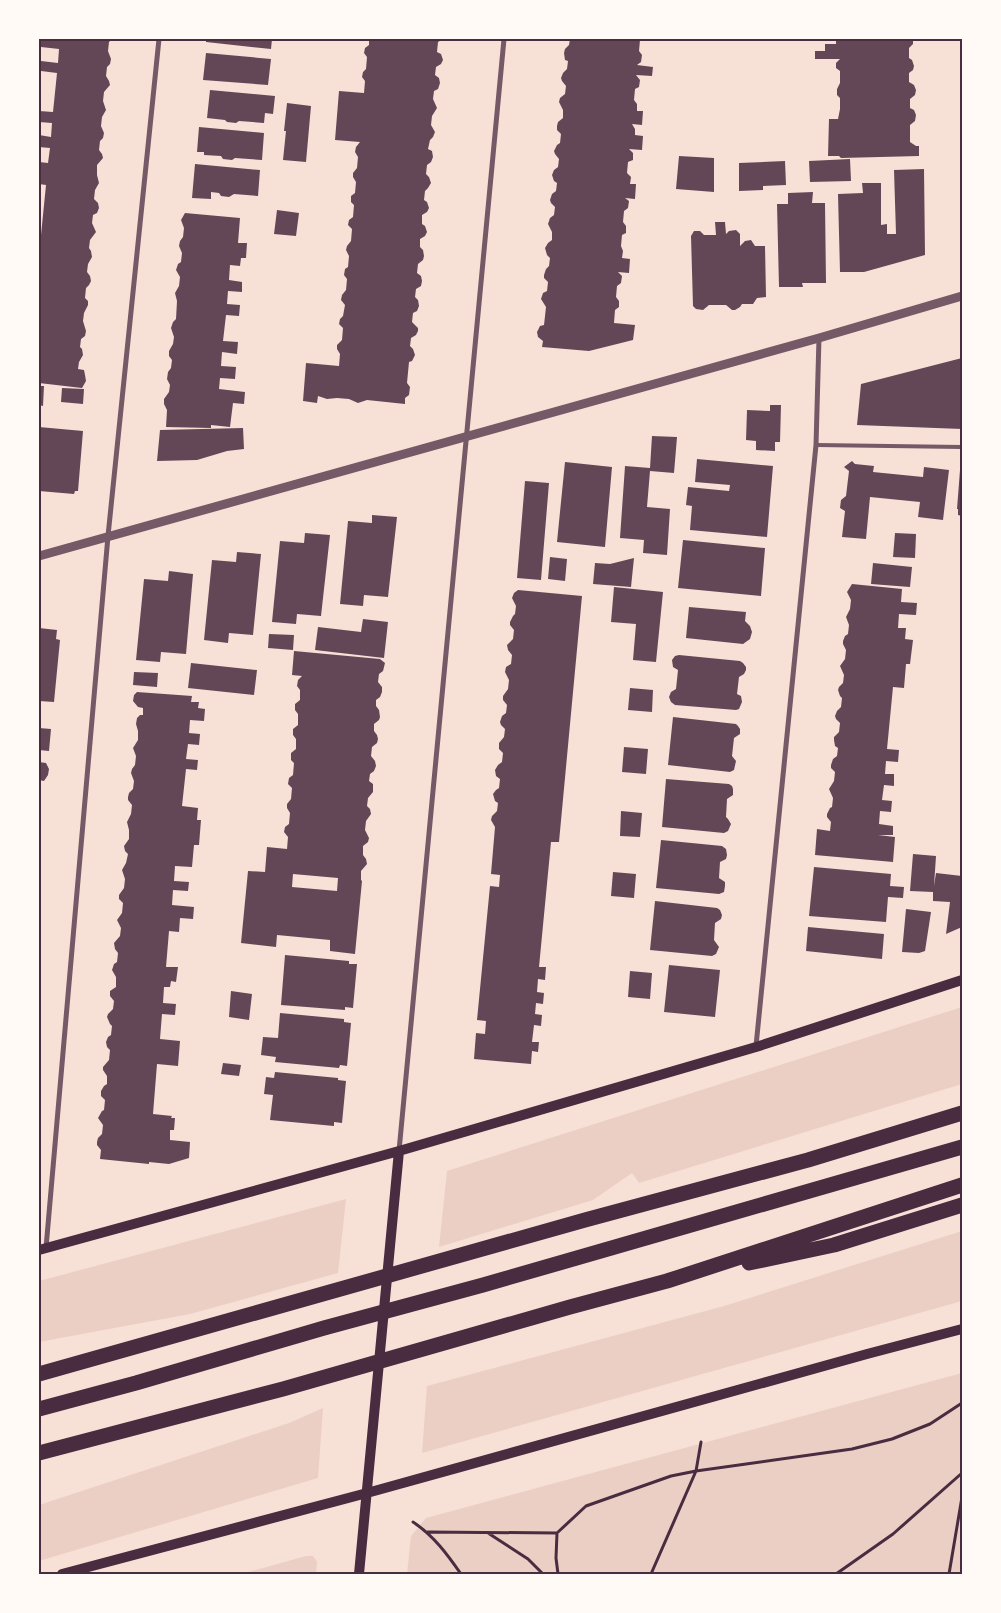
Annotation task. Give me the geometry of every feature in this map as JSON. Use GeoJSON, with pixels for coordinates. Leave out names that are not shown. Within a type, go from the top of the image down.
{"type":"FeatureCollection","features":[{"type":"Feature","properties":{"kind":"highway"},"geometry":{"type":"LineString","coordinates":[[39,1374],[576,1223],[808,1160],[962,1113]]}},
{"type":"Feature","properties":{"kind":"highway"},"geometry":{"type":"LineString","coordinates":[[39,1409],[136,1384],[324,1328],[483,1285],[962,1147]]}},
{"type":"Feature","properties":{"kind":"highway"},"geometry":{"type":"LineString","coordinates":[[667,1281],[962,1185]]}},
{"type":"Feature","properties":{"kind":"highway"},"geometry":{"type":"LineString","coordinates":[[39,1453],[283,1389],[667,1281],[834,1245],[962,1205]]}},
{"type":"Feature","properties":{"kind":"main road"},"geometry":{"type":"LineString","coordinates":[[42,1249],[398,1151],[756,1047],[962,980]]}},
{"type":"Feature","properties":{"kind":"main road"},"geometry":{"type":"LineString","coordinates":[[359,1574],[398,1151]]}},
{"type":"Feature","properties":{"kind":"main road"},"geometry":{"type":"LineString","coordinates":[[62,1574],[367,1493],[962,1329]]}},
{"type":"Feature","properties":{"kind":"street"},"geometry":{"type":"LineString","coordinates":[[42,1249],[108,536],[159,39]]}},
{"type":"Feature","properties":{"kind":"street"},"geometry":{"type":"LineString","coordinates":[[398,1151],[504,39]]}},
{"type":"Feature","properties":{"kind":"street"},"geometry":{"type":"LineString","coordinates":[[39,556],[819,338],[962,296]]}},
{"type":"Feature","properties":{"kind":"street"},"geometry":{"type":"LineString","coordinates":[[756,1047],[816,445],[819,338]]}},
{"type":"Feature","properties":{"kind":"lane"},"geometry":{"type":"LineString","coordinates":[[816,445],[962,447]]}},
{"type":"Feature","properties":{"kind":"path"},"geometry":{"type":"LineString","coordinates":[[428,1532],[557,1533],[586,1506],[671,1476],[852,1449],[892,1439],[930,1424],[962,1403]]}},
{"type":"Feature","properties":{"kind":"path"},"geometry":{"type":"LineString","coordinates":[[651,1574],[696,1471],[701,1442]]}},
{"type":"Feature","properties":{"kind":"path"},"geometry":{"type":"LineString","coordinates":[[836,1574],[893,1534],[962,1473]]}},
{"type":"Feature","properties":{"kind":"path"},"geometry":{"type":"LineString","coordinates":[[948,1574],[962,1497]]}},
{"type":"Feature","properties":{"kind":"path"},"geometry":{"type":"LineString","coordinates":[[413,1522],[428,1532],[461,1574]]}},
{"type":"Feature","properties":{"kind":"path"},"geometry":{"type":"LineString","coordinates":[[487,1532],[528,1559],[543,1574]]}},
{"type":"Feature","properties":{"kind":"path"},"geometry":{"type":"LineString","coordinates":[[557,1533],[556,1558],[558,1574]]}},
{"type":"Feature","properties":{"kind":"shaded area"},"geometry":{"type":"Polygon","coordinates":[[[962,1007],[962,1084],[639,1183],[632,1173],[593,1200],[439,1247],[447,1171],[962,1007]]]}},
{"type":"Feature","properties":{"kind":"shaded area"},"geometry":{"type":"Polygon","coordinates":[[[346,1199],[338,1273],[190,1314],[39,1342],[39,1281],[346,1199]]]}},
{"type":"Feature","properties":{"kind":"shaded area"},"geometry":{"type":"Polygon","coordinates":[[[962,1231],[962,1301],[422,1453],[427,1386],[724,1306],[962,1231]]]}},
{"type":"Feature","properties":{"kind":"shaded area"},"geometry":{"type":"Polygon","coordinates":[[[962,1373],[962,1574],[407,1574],[411,1536],[426,1518],[962,1373]]]}},
{"type":"Feature","properties":{"kind":"shaded area"},"geometry":{"type":"Polygon","coordinates":[[[323,1408],[318,1478],[39,1561],[39,1505],[289,1423],[323,1408]]]}},
{"type":"Feature","properties":{"kind":"shaded area"},"geometry":{"type":"Polygon","coordinates":[[[306,1556],[313,1556],[317,1562],[316,1574],[241,1574],[306,1556]]]}},
{"type":"Feature","properties":{"kind":"building"},"geometry":{"type":"Polygon","coordinates":[[[41,39],[112,39],[109,42],[108,51],[111,59],[107,67],[106,76],[110,85],[104,92],[103,101],[106,110],[102,117],[101,126],[104,133],[100,141],[99,150],[103,158],[97,165],[99,183],[95,190],[94,199],[98,203],[99,208],[97,213],[93,215],[92,223],[96,232],[90,240],[89,248],[92,257],[88,264],[87,272],[91,281],[86,288],[85,298],[88,301],[88,305],[83,321],[86,331],[85,336],[81,339],[80,347],[83,355],[78,369],[84,370],[86,381],[82,388],[39,383],[39,235],[41,235],[46,185],[39,184],[39,162],[48,163],[50,148],[39,147],[39,135],[51,137],[52,123],[39,122],[39,111],[53,112],[57,73],[41,71],[41,61],[58,63],[59,49],[41,47],[41,39]]]}},
{"type":"Feature","properties":{"kind":"building"},"geometry":{"type":"Polygon","coordinates":[[[206,39],[272,39],[271,49],[206,42],[206,39]]]}},
{"type":"Feature","properties":{"kind":"building"},"geometry":{"type":"Polygon","coordinates":[[[369,39],[443,39],[438,42],[437,52],[441,54],[443,60],[436,67],[435,75],[439,78],[440,83],[438,89],[434,91],[433,99],[437,108],[432,116],[431,125],[435,132],[430,140],[428,149],[432,151],[433,157],[427,165],[426,174],[431,183],[425,191],[424,200],[429,208],[422,215],[422,224],[427,232],[420,239],[420,247],[423,250],[424,256],[423,260],[418,264],[417,273],[421,276],[422,281],[421,286],[416,289],[415,297],[418,300],[419,306],[417,311],[413,313],[412,322],[418,328],[418,331],[411,338],[410,346],[415,355],[412,361],[409,362],[407,383],[410,387],[409,395],[405,398],[405,404],[367,400],[358,403],[349,399],[327,399],[318,396],[317,403],[303,401],[306,363],[339,366],[340,354],[337,345],[342,340],[343,328],[339,324],[345,305],[341,300],[346,290],[347,279],[344,275],[345,269],[348,267],[349,256],[346,250],[351,241],[352,229],[348,225],[349,220],[353,217],[354,205],[351,202],[351,196],[355,193],[356,182],[353,173],[357,168],[358,157],[355,152],[356,147],[360,142],[335,140],[339,91],[364,93],[365,81],[362,77],[366,69],[367,57],[364,53],[365,48],[369,45],[369,39]]]}},
{"type":"Feature","properties":{"kind":"building"},"geometry":{"type":"Polygon","coordinates":[[[570,39],[642,39],[640,40],[639,51],[642,55],[641,62],[637,65],[653,67],[652,76],[636,75],[640,80],[639,87],[635,89],[634,100],[637,104],[637,111],[643,111],[642,125],[632,124],[635,129],[635,135],[643,136],[642,150],[629,149],[633,153],[633,160],[628,162],[627,173],[631,177],[630,184],[636,184],[635,199],[625,198],[629,201],[628,208],[624,211],[623,222],[626,226],[626,233],[622,235],[621,246],[623,251],[622,258],[630,259],[629,273],[618,272],[622,276],[621,283],[617,286],[616,297],[619,301],[619,307],[615,310],[614,323],[635,325],[633,340],[589,351],[542,347],[543,341],[538,337],[537,332],[540,326],[544,325],[546,307],[541,299],[543,293],[547,291],[548,282],[544,275],[549,266],[550,258],[545,248],[552,240],[552,232],[548,224],[550,218],[554,215],[555,207],[550,200],[552,194],[556,191],[557,183],[552,175],[558,167],[559,159],[554,151],[560,143],[561,134],[557,130],[557,126],[558,122],[563,118],[563,110],[559,102],[560,98],[565,94],[566,86],[561,78],[567,69],[568,61],[565,60],[564,53],[570,39]]]}},
{"type":"Feature","properties":{"kind":"building"},"geometry":{"type":"Polygon","coordinates":[[[836,39],[913,39],[913,44],[909,48],[909,58],[914,66],[913,70],[909,73],[909,82],[914,85],[916,90],[915,95],[910,99],[910,108],[914,110],[916,115],[915,121],[910,125],[910,142],[919,146],[919,156],[841,158],[839,156],[828,156],[829,119],[838,119],[840,109],[840,98],[837,95],[837,89],[840,83],[840,71],[836,68],[836,63],[840,59],[815,59],[815,51],[825,51],[825,44],[836,44],[836,39]]]}},
{"type":"Feature","properties":{"kind":"building"},"geometry":{"type":"Polygon","coordinates":[[[206,53],[271,59],[268,85],[203,80],[206,53]]]}},
{"type":"Feature","properties":{"kind":"building"},"geometry":{"type":"Polygon","coordinates":[[[210,90],[275,96],[273,114],[265,113],[264,123],[239,121],[236,123],[207,118],[210,90]]]}},
{"type":"Feature","properties":{"kind":"building"},"geometry":{"type":"Polygon","coordinates":[[[287,103],[311,106],[306,162],[283,160],[287,103]]]}},
{"type":"Feature","properties":{"kind":"building"},"geometry":{"type":"Polygon","coordinates":[[[199,127],[264,133],[262,160],[223,159],[221,156],[204,155],[204,152],[197,152],[199,127]]]}},
{"type":"Feature","properties":{"kind":"building"},"geometry":{"type":"Polygon","coordinates":[[[679,156],[714,158],[714,192],[676,189],[679,156]]]}},
{"type":"Feature","properties":{"kind":"building"},"geometry":{"type":"Polygon","coordinates":[[[850,159],[851,181],[810,182],[809,161],[850,159]]]}},
{"type":"Feature","properties":{"kind":"building"},"geometry":{"type":"Polygon","coordinates":[[[785,161],[786,185],[763,186],[763,190],[739,191],[739,163],[785,161]]]}},
{"type":"Feature","properties":{"kind":"building"},"geometry":{"type":"Polygon","coordinates":[[[195,164],[260,170],[258,196],[234,194],[229,197],[211,192],[211,199],[192,198],[195,164]]]}},
{"type":"Feature","properties":{"kind":"building"},"geometry":{"type":"Polygon","coordinates":[[[924,169],[925,255],[864,272],[840,272],[838,194],[863,193],[862,183],[881,183],[881,225],[887,224],[887,234],[896,234],[894,170],[924,169]]]}},
{"type":"Feature","properties":{"kind":"building"},"geometry":{"type":"Polygon","coordinates":[[[813,192],[812,203],[825,203],[826,283],[802,283],[803,287],[779,287],[777,204],[788,204],[788,193],[813,192]]]}},
{"type":"Feature","properties":{"kind":"building"},"geometry":{"type":"Polygon","coordinates":[[[277,210],[299,213],[296,236],[274,234],[277,210]]]}},
{"type":"Feature","properties":{"kind":"building"},"geometry":{"type":"Polygon","coordinates":[[[185,213],[240,218],[238,243],[247,243],[246,258],[241,258],[240,266],[230,265],[229,280],[242,282],[242,292],[228,291],[227,304],[240,305],[239,316],[226,315],[223,341],[238,342],[237,354],[222,352],[221,366],[236,367],[235,379],[220,378],[219,389],[245,392],[244,404],[233,403],[230,427],[211,425],[211,428],[166,427],[167,410],[164,399],[169,392],[170,385],[167,379],[172,360],[169,356],[169,351],[174,337],[171,328],[176,319],[177,301],[175,293],[179,286],[180,277],[176,270],[181,262],[182,253],[179,246],[184,228],[181,220],[185,213]]]}},
{"type":"Feature","properties":{"kind":"building"},"geometry":{"type":"Polygon","coordinates":[[[715,222],[725,222],[726,234],[729,231],[736,230],[740,234],[740,246],[745,241],[751,240],[755,246],[765,246],[766,297],[757,298],[753,304],[742,304],[735,310],[726,305],[709,305],[703,310],[696,309],[693,306],[691,236],[694,231],[700,231],[704,235],[716,235],[715,222]]]}},
{"type":"Feature","properties":{"kind":"building"},"geometry":{"type":"Polygon","coordinates":[[[962,358],[962,429],[857,425],[861,384],[962,358]]]}},
{"type":"Feature","properties":{"kind":"building"},"geometry":{"type":"Polygon","coordinates":[[[39,386],[44,386],[43,406],[39,405],[39,386]]]}},
{"type":"Feature","properties":{"kind":"building"},"geometry":{"type":"Polygon","coordinates":[[[62,388],[84,389],[83,404],[61,402],[62,388]]]}},
{"type":"Feature","properties":{"kind":"building"},"geometry":{"type":"Polygon","coordinates":[[[770,405],[781,405],[780,442],[775,442],[775,451],[756,450],[756,441],[746,440],[747,410],[770,411],[770,405]]]}},
{"type":"Feature","properties":{"kind":"building"},"geometry":{"type":"Polygon","coordinates":[[[39,427],[83,431],[78,491],[75,491],[74,494],[39,491],[39,427]]]}},
{"type":"Feature","properties":{"kind":"building"},"geometry":{"type":"Polygon","coordinates":[[[243,428],[244,449],[227,451],[197,460],[157,461],[160,430],[243,428]]]}},
{"type":"Feature","properties":{"kind":"building"},"geometry":{"type":"Polygon","coordinates":[[[652,436],[677,437],[674,473],[650,471],[647,507],[670,509],[667,555],[643,553],[644,540],[620,538],[625,466],[650,468],[652,436]]]}},
{"type":"Feature","properties":{"kind":"building"},"geometry":{"type":"Polygon","coordinates":[[[697,459],[773,466],[767,537],[690,530],[692,506],[686,505],[688,487],[729,491],[730,485],[695,482],[697,459]]]}},
{"type":"Feature","properties":{"kind":"building"},"geometry":{"type":"Polygon","coordinates":[[[852,461],[855,464],[874,466],[873,472],[923,477],[924,467],[949,470],[943,520],[918,517],[920,502],[870,497],[866,539],[842,537],[845,511],[840,508],[841,500],[846,496],[849,471],[844,467],[852,461]]]}},
{"type":"Feature","properties":{"kind":"building"},"geometry":{"type":"Polygon","coordinates":[[[565,462],[612,467],[605,547],[557,542],[565,462]]]}},
{"type":"Feature","properties":{"kind":"building"},"geometry":{"type":"Polygon","coordinates":[[[960,470],[962,470],[962,516],[958,515],[957,509],[960,470]]]}},
{"type":"Feature","properties":{"kind":"building"},"geometry":{"type":"Polygon","coordinates":[[[525,481],[549,483],[541,580],[517,578],[525,481]]]}},
{"type":"Feature","properties":{"kind":"building"},"geometry":{"type":"Polygon","coordinates":[[[372,515],[397,517],[388,597],[364,595],[363,606],[340,604],[348,521],[372,523],[372,515]]]}},
{"type":"Feature","properties":{"kind":"building"},"geometry":{"type":"Polygon","coordinates":[[[305,533],[330,535],[321,616],[297,614],[296,624],[272,622],[280,541],[304,543],[305,533]]]}},
{"type":"Feature","properties":{"kind":"building"},"geometry":{"type":"Polygon","coordinates":[[[895,533],[916,534],[915,558],[893,557],[895,533]]]}},
{"type":"Feature","properties":{"kind":"building"},"geometry":{"type":"Polygon","coordinates":[[[683,540],[765,548],[761,596],[678,588],[683,540]]]}},
{"type":"Feature","properties":{"kind":"building"},"geometry":{"type":"Polygon","coordinates":[[[237,552],[261,554],[253,635],[229,633],[228,643],[204,640],[212,560],[236,562],[237,552]]]}},
{"type":"Feature","properties":{"kind":"building"},"geometry":{"type":"Polygon","coordinates":[[[550,557],[567,559],[565,581],[548,579],[550,557]]]}},
{"type":"Feature","properties":{"kind":"building"},"geometry":{"type":"Polygon","coordinates":[[[634,558],[631,587],[593,584],[595,563],[610,564],[634,558]]]}},
{"type":"Feature","properties":{"kind":"building"},"geometry":{"type":"Polygon","coordinates":[[[873,563],[912,567],[910,587],[871,584],[873,563]]]}},
{"type":"Feature","properties":{"kind":"building"},"geometry":{"type":"Polygon","coordinates":[[[169,571],[193,574],[186,654],[161,652],[160,662],[136,660],[144,579],[168,581],[169,571]]]}},
{"type":"Feature","properties":{"kind":"building"},"geometry":{"type":"Polygon","coordinates":[[[852,584],[902,589],[901,602],[917,603],[916,615],[899,614],[898,628],[906,628],[905,639],[913,640],[910,664],[906,664],[904,688],[893,687],[887,749],[899,750],[898,762],[886,761],[885,774],[894,774],[894,786],[884,785],[882,800],[892,801],[891,812],[880,811],[879,824],[893,826],[893,835],[878,835],[895,837],[893,862],[815,855],[817,829],[830,831],[831,822],[827,814],[832,807],[833,798],[829,789],[834,781],[835,772],[831,765],[833,759],[837,756],[838,748],[835,746],[834,737],[839,732],[840,723],[835,716],[841,707],[842,698],[838,690],[843,683],[844,675],[840,666],[845,659],[846,650],[843,641],[848,634],[849,625],[846,617],[850,609],[851,600],[847,592],[852,584]]]}},
{"type":"Feature","properties":{"kind":"building"},"geometry":{"type":"Polygon","coordinates":[[[614,587],[663,592],[656,662],[633,660],[636,624],[611,622],[614,587]]]}},
{"type":"Feature","properties":{"kind":"building"},"geometry":{"type":"Polygon","coordinates":[[[518,590],[582,596],[559,842],[551,842],[539,967],[546,967],[545,980],[538,979],[537,992],[544,993],[543,1004],[536,1003],[535,1014],[542,1015],[541,1026],[534,1025],[532,1042],[539,1042],[538,1052],[532,1051],[531,1064],[474,1059],[476,1033],[485,1034],[486,1021],[477,1020],[490,886],[499,887],[500,875],[491,874],[495,827],[491,820],[497,811],[498,803],[495,801],[493,794],[499,788],[500,779],[496,776],[495,770],[502,762],[503,753],[499,749],[499,743],[504,737],[505,729],[500,722],[502,716],[506,713],[507,705],[503,700],[503,696],[508,689],[509,680],[505,672],[506,667],[511,664],[512,655],[507,645],[513,639],[514,630],[510,625],[516,606],[512,598],[518,590]]]}},
{"type":"Feature","properties":{"kind":"building"},"geometry":{"type":"Polygon","coordinates":[[[689,607],[746,612],[745,621],[750,626],[752,632],[750,639],[743,644],[686,638],[689,607]]]}},
{"type":"Feature","properties":{"kind":"building"},"geometry":{"type":"Polygon","coordinates":[[[363,619],[388,622],[384,658],[315,650],[318,627],[361,632],[363,619]]]}},
{"type":"Feature","properties":{"kind":"building"},"geometry":{"type":"Polygon","coordinates":[[[39,628],[57,630],[56,639],[60,640],[54,702],[39,701],[39,628]]]}},
{"type":"Feature","properties":{"kind":"building"},"geometry":{"type":"Polygon","coordinates":[[[269,634],[294,635],[293,650],[268,648],[269,634]]]}},
{"type":"Feature","properties":{"kind":"building"},"geometry":{"type":"Polygon","coordinates":[[[294,651],[380,659],[385,663],[383,671],[379,674],[378,682],[382,687],[382,692],[376,700],[380,717],[374,724],[374,731],[378,739],[377,743],[372,747],[371,756],[376,766],[370,774],[369,781],[373,784],[373,792],[368,798],[367,806],[371,814],[366,821],[365,830],[369,838],[368,842],[363,846],[363,855],[367,864],[361,871],[362,881],[355,954],[330,951],[330,940],[277,935],[276,947],[241,943],[248,871],[265,872],[267,847],[287,849],[288,837],[284,832],[285,827],[289,824],[290,813],[287,804],[291,799],[292,788],[288,784],[289,778],[293,775],[294,763],[291,760],[291,753],[296,749],[296,739],[293,735],[293,729],[298,725],[298,714],[295,710],[295,704],[300,700],[300,690],[297,686],[298,680],[302,676],[292,675],[294,651]],[[293,874],[292,887],[337,891],[338,878],[293,874]]]}},
{"type":"Feature","properties":{"kind":"building"},"geometry":{"type":"Polygon","coordinates":[[[675,656],[740,661],[743,663],[746,670],[739,677],[737,694],[741,696],[742,702],[739,709],[675,705],[671,702],[669,697],[671,692],[676,689],[678,670],[673,667],[672,660],[675,656]]]}},
{"type":"Feature","properties":{"kind":"building"},"geometry":{"type":"Polygon","coordinates":[[[191,663],[257,670],[254,695],[188,688],[191,663]]]}},
{"type":"Feature","properties":{"kind":"building"},"geometry":{"type":"Polygon","coordinates":[[[134,672],[158,673],[157,687],[133,685],[134,672]]]}},
{"type":"Feature","properties":{"kind":"building"},"geometry":{"type":"Polygon","coordinates":[[[630,688],[653,690],[652,712],[628,710],[630,688]]]}},
{"type":"Feature","properties":{"kind":"building"},"geometry":{"type":"Polygon","coordinates":[[[137,692],[192,696],[191,702],[199,702],[198,708],[205,709],[204,721],[190,720],[189,733],[200,734],[199,745],[188,744],[186,759],[198,760],[197,770],[186,769],[182,806],[198,808],[197,820],[201,820],[199,845],[194,845],[192,867],[175,866],[174,881],[189,882],[188,891],[173,890],[172,905],[194,907],[193,919],[180,918],[179,932],[169,931],[166,967],[178,967],[176,982],[171,981],[170,987],[164,987],[163,1003],[176,1004],[175,1015],[162,1014],[160,1039],[180,1041],[178,1066],[157,1064],[153,1114],[175,1118],[174,1130],[170,1130],[170,1140],[190,1142],[189,1158],[169,1164],[100,1159],[101,1150],[97,1145],[98,1138],[102,1134],[103,1125],[98,1118],[104,1110],[105,1100],[101,1096],[101,1091],[107,1084],[107,1076],[103,1067],[109,1060],[110,1050],[106,1042],[111,1035],[112,1026],[107,1017],[113,1009],[114,1001],[110,996],[110,991],[116,987],[116,977],[112,970],[117,962],[118,953],[114,943],[120,936],[121,928],[117,920],[122,913],[123,903],[119,899],[119,895],[124,888],[125,879],[122,870],[128,854],[124,846],[129,839],[127,822],[131,814],[132,805],[128,797],[133,789],[134,781],[131,773],[135,765],[136,756],[133,748],[138,740],[137,718],[143,715],[143,708],[138,707],[133,701],[134,695],[137,692]]]}},
{"type":"Feature","properties":{"kind":"building"},"geometry":{"type":"Polygon","coordinates":[[[673,717],[736,724],[740,729],[740,734],[734,738],[732,756],[736,761],[734,770],[730,772],[668,765],[673,717]]]}},
{"type":"Feature","properties":{"kind":"building"},"geometry":{"type":"Polygon","coordinates":[[[39,728],[51,729],[49,751],[39,750],[39,728]]]}},
{"type":"Feature","properties":{"kind":"building"},"geometry":{"type":"Polygon","coordinates":[[[624,747],[648,749],[646,774],[622,772],[624,747]]]}},
{"type":"Feature","properties":{"kind":"building"},"geometry":{"type":"Polygon","coordinates":[[[39,762],[46,763],[49,769],[44,781],[39,780],[39,762]]]}},
{"type":"Feature","properties":{"kind":"building"},"geometry":{"type":"Polygon","coordinates":[[[666,779],[729,784],[732,786],[733,795],[727,799],[726,817],[731,824],[728,831],[724,833],[662,827],[666,779]]]}},
{"type":"Feature","properties":{"kind":"building"},"geometry":{"type":"Polygon","coordinates":[[[621,811],[642,813],[640,837],[620,836],[621,811]]]}},
{"type":"Feature","properties":{"kind":"building"},"geometry":{"type":"Polygon","coordinates":[[[661,840],[722,846],[726,849],[726,859],[720,862],[719,878],[725,882],[724,892],[719,894],[656,888],[661,840]]]}},
{"type":"Feature","properties":{"kind":"building"},"geometry":{"type":"Polygon","coordinates":[[[913,854],[936,856],[934,886],[936,873],[962,876],[962,927],[946,934],[950,902],[933,901],[933,892],[910,891],[913,854]]]}},
{"type":"Feature","properties":{"kind":"building"},"geometry":{"type":"Polygon","coordinates":[[[814,867],[891,874],[890,886],[904,887],[903,898],[888,897],[886,922],[809,916],[814,867]]]}},
{"type":"Feature","properties":{"kind":"building"},"geometry":{"type":"Polygon","coordinates":[[[613,872],[636,874],[634,898],[611,896],[613,872]]]}},
{"type":"Feature","properties":{"kind":"building"},"geometry":{"type":"Polygon","coordinates":[[[655,901],[717,908],[720,910],[721,919],[715,923],[714,940],[719,947],[716,954],[712,956],[650,950],[655,901]]]}},
{"type":"Feature","properties":{"kind":"building"},"geometry":{"type":"Polygon","coordinates":[[[906,909],[931,912],[925,951],[919,953],[902,952],[906,909]]]}},
{"type":"Feature","properties":{"kind":"building"},"geometry":{"type":"Polygon","coordinates":[[[808,927],[884,934],[882,959],[806,951],[808,927]]]}},
{"type":"Feature","properties":{"kind":"building"},"geometry":{"type":"Polygon","coordinates":[[[285,955],[349,961],[349,964],[357,964],[353,1008],[345,1007],[345,1010],[281,1005],[285,955]]]}},
{"type":"Feature","properties":{"kind":"building"},"geometry":{"type":"Polygon","coordinates":[[[669,965],[720,970],[715,1017],[664,1012],[669,965]]]}},
{"type":"Feature","properties":{"kind":"building"},"geometry":{"type":"Polygon","coordinates":[[[630,971],[652,973],[650,999],[628,997],[630,971]]]}},
{"type":"Feature","properties":{"kind":"building"},"geometry":{"type":"Polygon","coordinates":[[[231,991],[252,994],[249,1020],[229,1017],[231,991]]]}},
{"type":"Feature","properties":{"kind":"building"},"geometry":{"type":"Polygon","coordinates":[[[280,1013],[344,1019],[344,1022],[351,1023],[347,1066],[340,1065],[339,1068],[275,1062],[276,1057],[261,1055],[263,1037],[278,1038],[280,1013]]]}},
{"type":"Feature","properties":{"kind":"building"},"geometry":{"type":"Polygon","coordinates":[[[223,1063],[241,1065],[239,1076],[221,1074],[223,1063]]]}},
{"type":"Feature","properties":{"kind":"building"},"geometry":{"type":"Polygon","coordinates":[[[275,1072],[338,1078],[338,1080],[346,1081],[342,1123],[334,1122],[334,1126],[270,1120],[273,1095],[264,1094],[266,1077],[274,1078],[275,1072]]]}}]}
